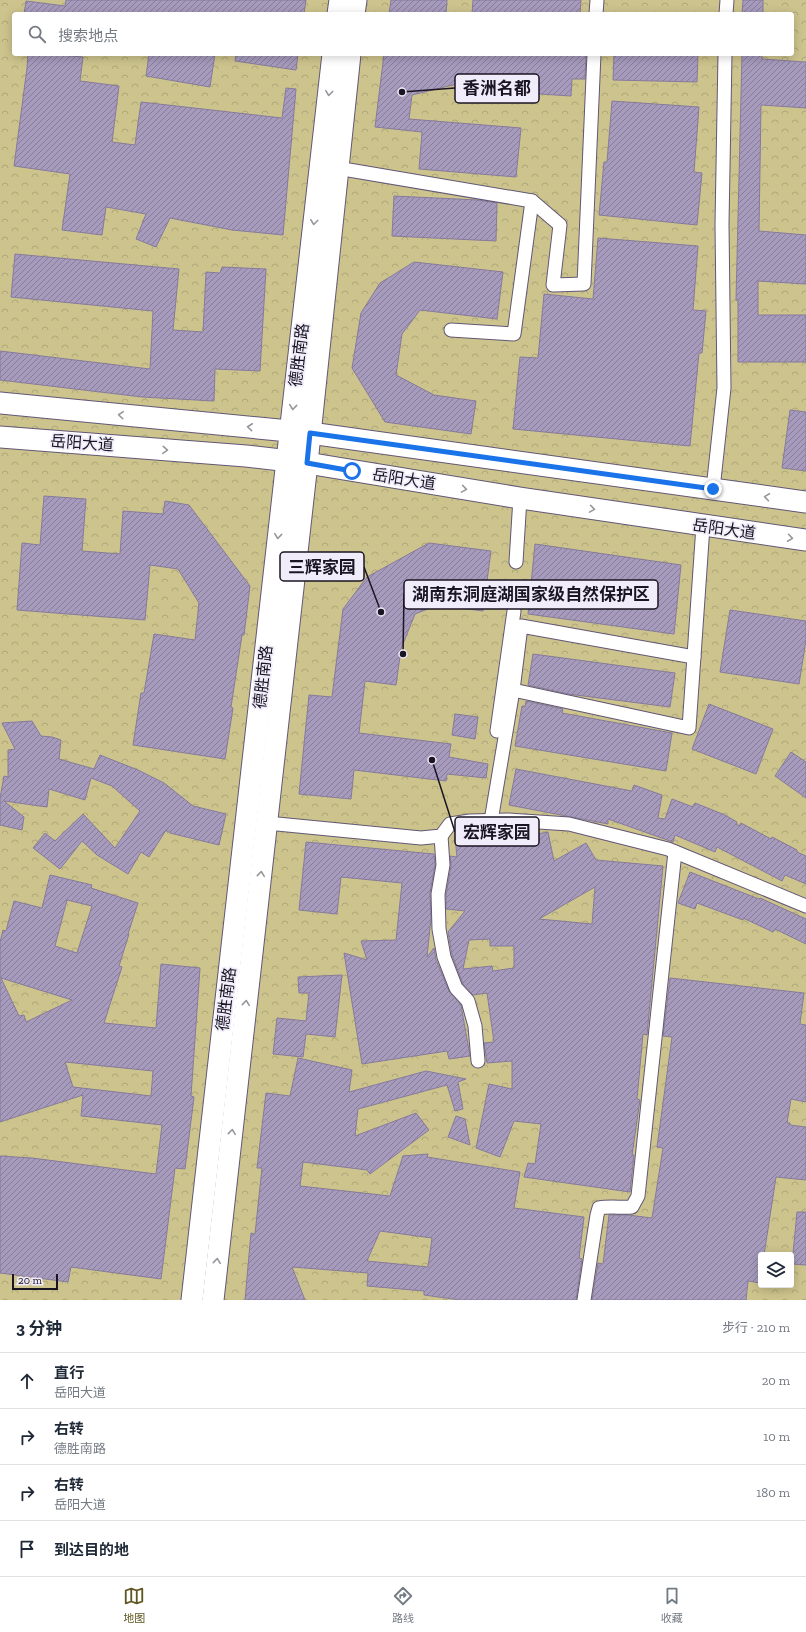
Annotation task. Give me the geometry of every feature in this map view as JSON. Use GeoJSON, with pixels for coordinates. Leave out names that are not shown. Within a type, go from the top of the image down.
{"type":"FeatureCollection","features":[{"type":"Feature","properties":{"kind":"main road"},"geometry":{"type":"LineString","coordinates":[[338,12],[340,0]]}},
{"type":"Feature","properties":{"kind":"main road"},"geometry":{"type":"LineString","coordinates":[[354,12],[356,0]]}},
{"type":"Feature","properties":{"kind":"main road","name":"德胜南路"},"geometry":{"type":"LineString","coordinates":[[213,1300],[307,463],[300,432],[333,56]]}},
{"type":"Feature","properties":{"kind":"main road","name":"德胜南路"},"geometry":{"type":"LineString","coordinates":[[192,1300],[287,461],[300,432],[337,168],[350,56]]}},
{"type":"Feature","properties":{"kind":"main road","name":"岳阳大道"},"geometry":{"type":"LineString","coordinates":[[0,403],[300,432],[806,502]]}},
{"type":"Feature","properties":{"kind":"main road","name":"岳阳大道"},"geometry":{"type":"LineString","coordinates":[[0,437],[246,456],[307,463],[520,498],[806,540]]}},
{"type":"Feature","properties":{"kind":"street"},"geometry":{"type":"LineString","coordinates":[[596,12],[597,0]]}},
{"type":"Feature","properties":{"kind":"street"},"geometry":{"type":"LineString","coordinates":[[726,12],[727,0]]}},
{"type":"Feature","properties":{"kind":"street"},"geometry":{"type":"LineString","coordinates":[[337,168],[532,201],[560,225],[553,284],[584,284],[594,56]]}},
{"type":"Feature","properties":{"kind":"street"},"geometry":{"type":"LineString","coordinates":[[713,489],[724,388],[722,224],[725,56]]}},
{"type":"Feature","properties":{"kind":"street"},"geometry":{"type":"LineString","coordinates":[[451,330],[514,334],[532,201]]}},
{"type":"Feature","properties":{"kind":"street"},"geometry":{"type":"LineString","coordinates":[[516,562],[520,498]]}},
{"type":"Feature","properties":{"kind":"street"},"geometry":{"type":"LineString","coordinates":[[513,690],[689,728],[703,526]]}},
{"type":"Feature","properties":{"kind":"street"},"geometry":{"type":"LineString","coordinates":[[491,821],[489,803],[503,686],[514,611]]}},
{"type":"Feature","properties":{"kind":"street"},"geometry":{"type":"LineString","coordinates":[[491,821],[513,690],[521,626],[694,657]]}},
{"type":"Feature","properties":{"kind":"street"},"geometry":{"type":"LineString","coordinates":[[478,1061],[475,1026],[468,1001],[456,988],[444,957],[439,929],[438,894],[442,865],[441,836],[450,824],[470,821],[537,821],[569,824],[675,852],[806,906]]}},
{"type":"Feature","properties":{"kind":"street"},"geometry":{"type":"LineString","coordinates":[[267,823],[421,838],[441,836]]}},
{"type":"Feature","properties":{"kind":"street"},"geometry":{"type":"LineString","coordinates":[[584,1300],[597,1215],[600,1208],[609,1206],[621,1208],[632,1207],[638,1196],[675,852]]}},
{"type":"Feature","properties":{"kind":"green space"},"geometry":{"type":"Polygon","coordinates":[[[0,0],[806,0],[806,1300],[0,1300],[0,0]]]}},
{"type":"Feature","properties":{"kind":"building"},"geometry":{"type":"Polygon","coordinates":[[[66,0],[306,0],[304,12],[24,12],[26,1],[65,6],[66,0]]]}},
{"type":"Feature","properties":{"kind":"building"},"geometry":{"type":"Polygon","coordinates":[[[391,0],[447,0],[446,12],[389,12],[391,0]]]}},
{"type":"Feature","properties":{"kind":"building"},"geometry":{"type":"Polygon","coordinates":[[[473,0],[581,0],[580,12],[472,12],[473,0]]]}},
{"type":"Feature","properties":{"kind":"building"},"geometry":{"type":"Polygon","coordinates":[[[743,0],[763,0],[763,12],[742,12],[743,0]]]}},
{"type":"Feature","properties":{"kind":"building"},"geometry":{"type":"Polygon","coordinates":[[[28,56],[83,57],[80,81],[119,86],[112,142],[135,145],[141,102],[282,118],[286,88],[296,89],[283,235],[232,230],[170,218],[156,247],[136,239],[146,214],[106,207],[102,235],[62,230],[70,174],[14,166],[28,56]]]}},
{"type":"Feature","properties":{"kind":"building"},"geometry":{"type":"Polygon","coordinates":[[[149,56],[215,56],[210,87],[146,76],[149,56]]]}},
{"type":"Feature","properties":{"kind":"building"},"geometry":{"type":"Polygon","coordinates":[[[236,56],[298,56],[296,70],[235,61],[236,56]]]}},
{"type":"Feature","properties":{"kind":"building"},"geometry":{"type":"Polygon","coordinates":[[[384,56],[586,56],[585,79],[572,79],[571,96],[460,89],[461,83],[412,95],[409,119],[521,128],[516,177],[419,169],[422,132],[375,127],[384,56]]]}},
{"type":"Feature","properties":{"kind":"building"},"geometry":{"type":"Polygon","coordinates":[[[614,56],[698,56],[697,82],[613,80],[614,56]]]}},
{"type":"Feature","properties":{"kind":"building"},"geometry":{"type":"Polygon","coordinates":[[[742,56],[762,56],[762,59],[806,62],[806,108],[761,105],[759,231],[806,235],[806,284],[758,281],[758,315],[806,315],[806,362],[738,362],[738,300],[736,300],[742,56]]]}},
{"type":"Feature","properties":{"kind":"building"},"geometry":{"type":"Polygon","coordinates":[[[612,101],[699,107],[694,172],[702,173],[697,225],[599,215],[604,162],[607,162],[612,101]]]}},
{"type":"Feature","properties":{"kind":"building"},"geometry":{"type":"Polygon","coordinates":[[[394,196],[478,200],[497,203],[496,241],[392,236],[394,196]]]}},
{"type":"Feature","properties":{"kind":"building"},"geometry":{"type":"Polygon","coordinates":[[[598,238],[698,246],[693,310],[706,311],[702,353],[699,353],[690,446],[513,429],[520,357],[538,358],[544,294],[593,299],[598,238]]]}},
{"type":"Feature","properties":{"kind":"building"},"geometry":{"type":"Polygon","coordinates":[[[15,254],[179,269],[173,330],[203,332],[206,272],[220,273],[222,267],[266,269],[260,371],[215,369],[214,401],[142,397],[0,380],[0,351],[150,369],[153,311],[11,297],[15,254]]]}},
{"type":"Feature","properties":{"kind":"building"},"geometry":{"type":"Polygon","coordinates":[[[414,262],[503,272],[497,319],[420,310],[402,334],[396,375],[434,395],[476,401],[471,434],[385,422],[352,368],[361,313],[380,283],[414,262]]]}},
{"type":"Feature","properties":{"kind":"building"},"geometry":{"type":"Polygon","coordinates":[[[790,410],[806,412],[806,471],[782,468],[790,410]]]}},
{"type":"Feature","properties":{"kind":"building"},"geometry":{"type":"Polygon","coordinates":[[[44,496],[86,499],[82,551],[120,554],[123,511],[163,514],[165,501],[189,505],[250,586],[244,635],[242,635],[231,707],[233,708],[225,759],[133,745],[141,693],[144,693],[154,634],[195,640],[199,603],[178,569],[150,565],[145,620],[17,610],[22,543],[40,545],[44,496]]]}},
{"type":"Feature","properties":{"kind":"building"},"geometry":{"type":"Polygon","coordinates":[[[429,543],[491,551],[483,611],[438,605],[415,614],[401,649],[396,685],[365,681],[359,733],[451,744],[449,757],[488,764],[486,778],[447,774],[446,781],[354,770],[351,799],[299,794],[309,695],[332,697],[343,609],[367,577],[429,543]]]}},
{"type":"Feature","properties":{"kind":"building"},"geometry":{"type":"Polygon","coordinates":[[[535,544],[681,565],[674,634],[528,614],[535,544]]]}},
{"type":"Feature","properties":{"kind":"building"},"geometry":{"type":"Polygon","coordinates":[[[730,610],[806,621],[806,640],[799,684],[720,672],[730,610]]]}},
{"type":"Feature","properties":{"kind":"building"},"geometry":{"type":"Polygon","coordinates":[[[533,654],[675,673],[670,707],[568,694],[528,685],[533,654]]]}},
{"type":"Feature","properties":{"kind":"building"},"geometry":{"type":"Polygon","coordinates":[[[526,701],[563,709],[562,713],[672,733],[666,771],[515,746],[522,706],[525,707],[526,701]]]}},
{"type":"Feature","properties":{"kind":"building"},"geometry":{"type":"Polygon","coordinates":[[[709,704],[773,729],[756,774],[692,749],[709,704]]]}},
{"type":"Feature","properties":{"kind":"building"},"geometry":{"type":"Polygon","coordinates":[[[455,714],[478,717],[475,739],[452,735],[455,714]]]}},
{"type":"Feature","properties":{"kind":"building"},"geometry":{"type":"Polygon","coordinates":[[[32,721],[41,736],[61,740],[59,759],[94,769],[100,755],[138,770],[164,783],[193,806],[226,814],[219,845],[170,833],[166,830],[149,857],[141,852],[128,874],[97,855],[82,841],[60,869],[33,848],[45,833],[55,841],[83,814],[115,848],[140,811],[112,786],[91,778],[85,800],[49,789],[47,807],[4,801],[24,817],[22,830],[0,825],[0,798],[4,776],[8,777],[8,750],[15,749],[2,723],[32,721]]]}},
{"type":"Feature","properties":{"kind":"building"},"geometry":{"type":"Polygon","coordinates":[[[791,752],[806,762],[806,798],[775,776],[791,752]]]}},
{"type":"Feature","properties":{"kind":"building"},"geometry":{"type":"Polygon","coordinates":[[[516,769],[632,791],[634,785],[662,795],[658,818],[665,819],[672,799],[693,807],[695,803],[725,815],[737,822],[736,824],[739,826],[741,823],[771,839],[772,837],[806,856],[806,884],[785,875],[782,881],[717,847],[715,852],[675,835],[673,842],[608,819],[608,824],[509,805],[516,769]]]}},
{"type":"Feature","properties":{"kind":"building"},"geometry":{"type":"Polygon","coordinates":[[[505,832],[505,840],[548,832],[554,861],[586,843],[596,860],[663,866],[647,1035],[643,1034],[637,1099],[640,1100],[632,1155],[634,1155],[630,1192],[524,1177],[528,1163],[535,1164],[541,1124],[514,1121],[500,1157],[476,1148],[489,1084],[512,1089],[512,1061],[487,1063],[484,1043],[494,1042],[487,993],[473,995],[463,984],[452,955],[448,932],[465,911],[446,909],[446,895],[451,866],[450,856],[457,857],[455,837],[505,832]],[[595,887],[539,919],[592,924],[595,887]],[[490,939],[469,940],[463,969],[492,966],[493,971],[514,968],[514,946],[490,946],[490,939]]]}},
{"type":"Feature","properties":{"kind":"building"},"geometry":{"type":"Polygon","coordinates":[[[306,842],[434,854],[435,865],[430,893],[431,918],[427,957],[434,948],[436,960],[449,991],[461,1005],[470,1056],[449,1059],[447,1051],[362,1064],[344,953],[367,960],[361,941],[396,940],[402,883],[341,877],[337,914],[299,910],[306,842]]]}},
{"type":"Feature","properties":{"kind":"building"},"geometry":{"type":"Polygon","coordinates":[[[690,872],[759,899],[760,898],[806,919],[806,944],[775,929],[773,932],[743,918],[743,920],[697,903],[695,909],[678,903],[690,872]]]}},
{"type":"Feature","properties":{"kind":"building"},"geometry":{"type":"Polygon","coordinates":[[[50,875],[92,885],[91,888],[138,903],[119,966],[122,967],[104,1023],[156,1028],[161,964],[200,968],[191,1096],[194,1097],[185,1169],[175,1168],[161,1279],[71,1267],[68,1282],[0,1273],[0,1156],[32,1158],[156,1174],[162,1125],[81,1116],[83,1095],[0,1122],[0,942],[3,930],[6,931],[14,901],[42,908],[50,875]],[[67,900],[55,946],[77,953],[92,906],[67,900]],[[1,978],[19,1016],[24,1015],[26,1022],[72,1000],[1,978]],[[65,1062],[73,1087],[151,1096],[153,1071],[65,1062]]]}},
{"type":"Feature","properties":{"kind":"building"},"geometry":{"type":"Polygon","coordinates":[[[342,975],[335,1037],[306,1034],[303,1057],[273,1054],[277,1018],[306,1021],[309,993],[299,993],[298,977],[342,975]]]}},
{"type":"Feature","properties":{"kind":"building"},"geometry":{"type":"Polygon","coordinates":[[[670,978],[804,993],[800,1024],[806,1025],[806,1102],[791,1099],[787,1123],[790,1123],[790,1125],[806,1127],[806,1180],[776,1177],[764,1252],[758,1252],[758,1283],[748,1281],[746,1300],[592,1300],[598,1263],[603,1264],[609,1215],[628,1215],[652,1218],[663,1148],[657,1147],[672,1037],[663,1036],[670,978]]]}},
{"type":"Feature","properties":{"kind":"building"},"geometry":{"type":"Polygon","coordinates":[[[298,1058],[352,1070],[349,1092],[426,1071],[466,1079],[458,1082],[463,1109],[455,1111],[447,1085],[358,1109],[355,1136],[416,1113],[429,1130],[370,1174],[367,1170],[303,1162],[300,1186],[390,1196],[403,1156],[428,1154],[427,1157],[520,1172],[514,1208],[584,1217],[579,1258],[582,1259],[576,1300],[460,1300],[424,1295],[424,1291],[367,1286],[368,1273],[292,1267],[305,1300],[245,1300],[251,1233],[255,1234],[262,1168],[257,1168],[266,1093],[290,1096],[298,1058]],[[380,1231],[367,1261],[428,1267],[432,1238],[380,1231]]]}},
{"type":"Feature","properties":{"kind":"building"},"geometry":{"type":"Polygon","coordinates":[[[456,1116],[465,1119],[470,1145],[448,1137],[456,1116]]]}},
{"type":"Feature","properties":{"kind":"building"},"geometry":{"type":"Polygon","coordinates":[[[797,1212],[806,1212],[806,1265],[794,1264],[793,1252],[797,1212]]]}},
{"type":"Feature","properties":{"kind":"place","name":"香洲名都"},"geometry":{"type":"Point","coordinates":[402,92]}},
{"type":"Feature","properties":{"kind":"place","name":"三辉家园"},"geometry":{"type":"Point","coordinates":[381,612]}},
{"type":"Feature","properties":{"kind":"place","name":"湖南东洞庭湖国家级自然保护区"},"geometry":{"type":"Point","coordinates":[403,654]}},
{"type":"Feature","properties":{"kind":"place","name":"宏辉家园"},"geometry":{"type":"Point","coordinates":[432,760]}},
{"type":"Feature","properties":{"kind":"route"},"geometry":{"type":"LineString","coordinates":[[352,471],[307,463],[310,433],[713,489]]}}]}
